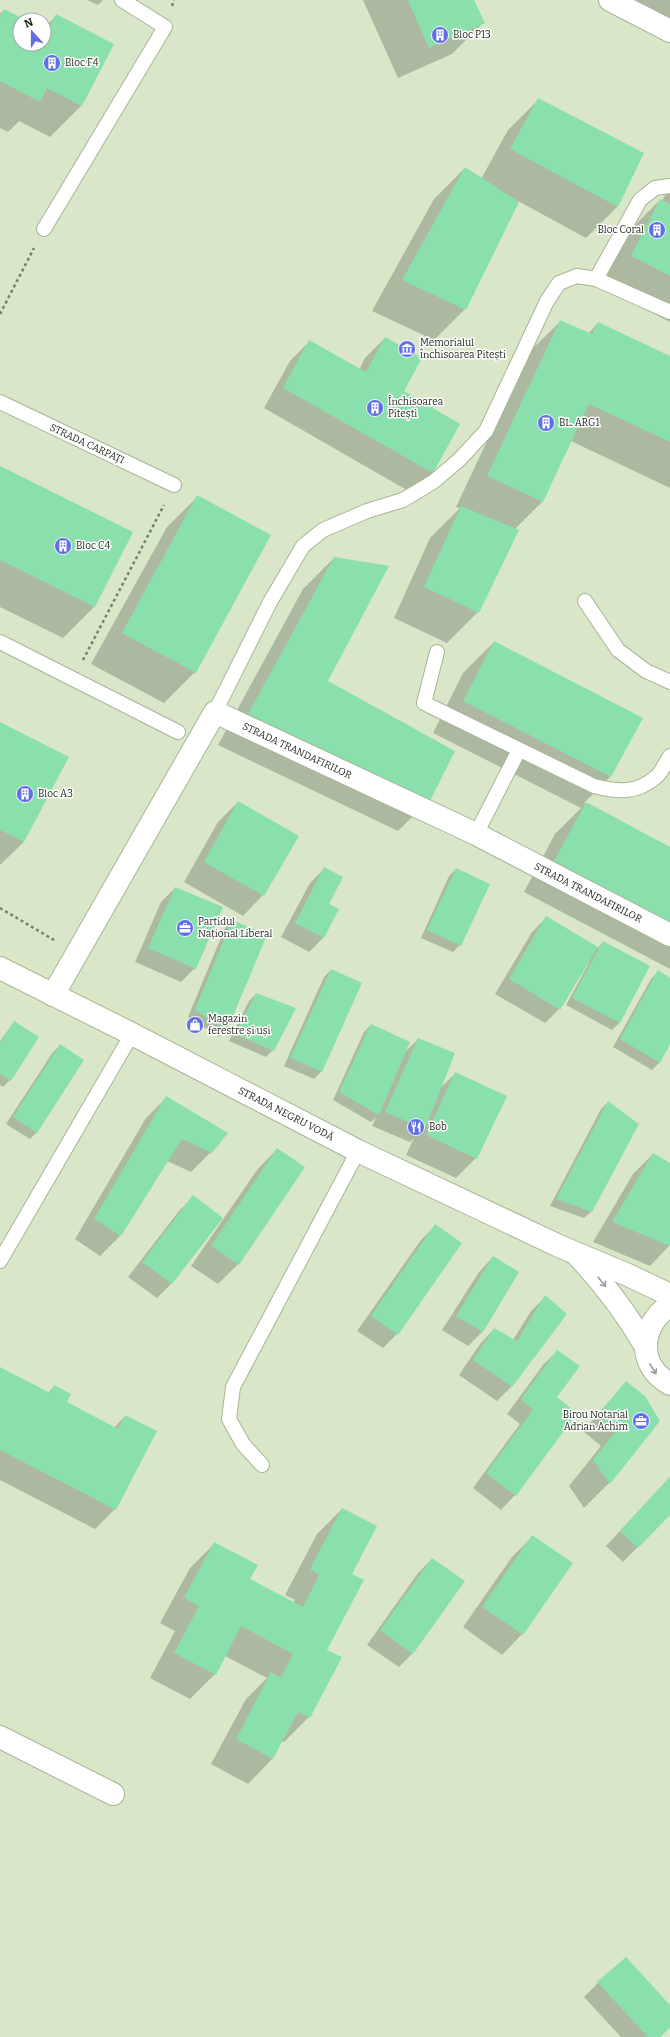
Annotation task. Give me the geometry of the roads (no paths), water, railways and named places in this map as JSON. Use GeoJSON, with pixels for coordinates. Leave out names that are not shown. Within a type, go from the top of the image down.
{"type":"FeatureCollection","features":[{"type":"Feature","properties":{"kind":"street"},"geometry":{"type":"LineString","coordinates":[[610,0],[670,31]]}},
{"type":"Feature","properties":{"kind":"street"},"geometry":{"type":"LineString","coordinates":[[53,995],[215,712]]}},
{"type":"Feature","properties":{"kind":"street","name":"STRADA TRANDAFIRILOR"},"geometry":{"type":"LineString","coordinates":[[215,712],[476,834],[670,935]]}},
{"type":"Feature","properties":{"kind":"street","name":"STRADA NEGRU VODĂ"},"geometry":{"type":"LineString","coordinates":[[0,968],[132,1034],[358,1151],[575,1254],[628,1274],[670,1295]]}},
{"type":"Feature","properties":{"kind":"street","name":"STRADA NEGRU VODĂ"},"geometry":{"type":"LineString","coordinates":[[575,1254],[600,1280],[628,1317],[646,1347]]}},
{"type":"Feature","properties":{"kind":"street"},"geometry":{"type":"LineString","coordinates":[[670,1305],[659,1313],[652,1322],[647,1335],[646,1347],[648,1360],[654,1372],[670,1384]]}},
{"type":"Feature","properties":{"kind":"street"},"geometry":{"type":"LineString","coordinates":[[0,1737],[113,1794]]}},
{"type":"Feature","properties":{"kind":"lane"},"geometry":{"type":"LineString","coordinates":[[44,229],[165,27],[122,0]]}},
{"type":"Feature","properties":{"kind":"lane"},"geometry":{"type":"LineString","coordinates":[[596,279],[640,200],[656,188],[670,186]]}},
{"type":"Feature","properties":{"kind":"lane"},"geometry":{"type":"LineString","coordinates":[[215,712],[270,602],[303,546],[322,530],[367,511],[403,500],[434,482],[459,460],[486,431],[547,301],[559,283],[577,276],[596,279],[670,312]]}},
{"type":"Feature","properties":{"kind":"lane","name":"STRADA CARPAȚI"},"geometry":{"type":"LineString","coordinates":[[0,402],[174,485]]}},
{"type":"Feature","properties":{"kind":"lane"},"geometry":{"type":"LineString","coordinates":[[585,601],[618,650],[646,671],[670,682]]}},
{"type":"Feature","properties":{"kind":"lane"},"geometry":{"type":"LineString","coordinates":[[0,642],[178,732]]}},
{"type":"Feature","properties":{"kind":"lane"},"geometry":{"type":"LineString","coordinates":[[437,652],[424,703],[594,786],[617,792],[634,789],[656,776],[670,756]]}},
{"type":"Feature","properties":{"kind":"lane"},"geometry":{"type":"LineString","coordinates":[[476,834],[519,750]]}},
{"type":"Feature","properties":{"kind":"lane"},"geometry":{"type":"LineString","coordinates":[[0,1261],[132,1034]]}},
{"type":"Feature","properties":{"kind":"lane"},"geometry":{"type":"LineString","coordinates":[[262,1465],[243,1444],[229,1419],[233,1387],[358,1151]]}},
{"type":"Feature","properties":{"kind":"place","name":"Bloc P13"},"geometry":{"type":"Point","coordinates":[440,35]}},
{"type":"Feature","properties":{"kind":"place","name":"Bloc F4"},"geometry":{"type":"Point","coordinates":[52,63]}},
{"type":"Feature","properties":{"kind":"place","name":"Bloc Coral"},"geometry":{"type":"Point","coordinates":[657,230]}},
{"type":"Feature","properties":{"kind":"place","name":"Memorialul închisoarea Pitești"},"geometry":{"type":"Point","coordinates":[407,349]}},
{"type":"Feature","properties":{"kind":"place","name":"Închisoarea Pitești"},"geometry":{"type":"Point","coordinates":[375,408]}},
{"type":"Feature","properties":{"kind":"place","name":"BL. ARG1"},"geometry":{"type":"Point","coordinates":[546,423]}},
{"type":"Feature","properties":{"kind":"place","name":"Bloc C4"},"geometry":{"type":"Point","coordinates":[63,546]}},
{"type":"Feature","properties":{"kind":"place","name":"Bloc A3"},"geometry":{"type":"Point","coordinates":[25,794]}},
{"type":"Feature","properties":{"kind":"place","name":"Partidul Național Liberal"},"geometry":{"type":"Point","coordinates":[185,928]}},
{"type":"Feature","properties":{"kind":"place","name":"Magazin ferestre și uși"},"geometry":{"type":"Point","coordinates":[195,1025]}},
{"type":"Feature","properties":{"kind":"place","name":"Bob"},"geometry":{"type":"Point","coordinates":[416,1127]}},
{"type":"Feature","properties":{"kind":"place","name":"Birou Notarial Adrian Achim"},"geometry":{"type":"Point","coordinates":[641,1421]}}]}
